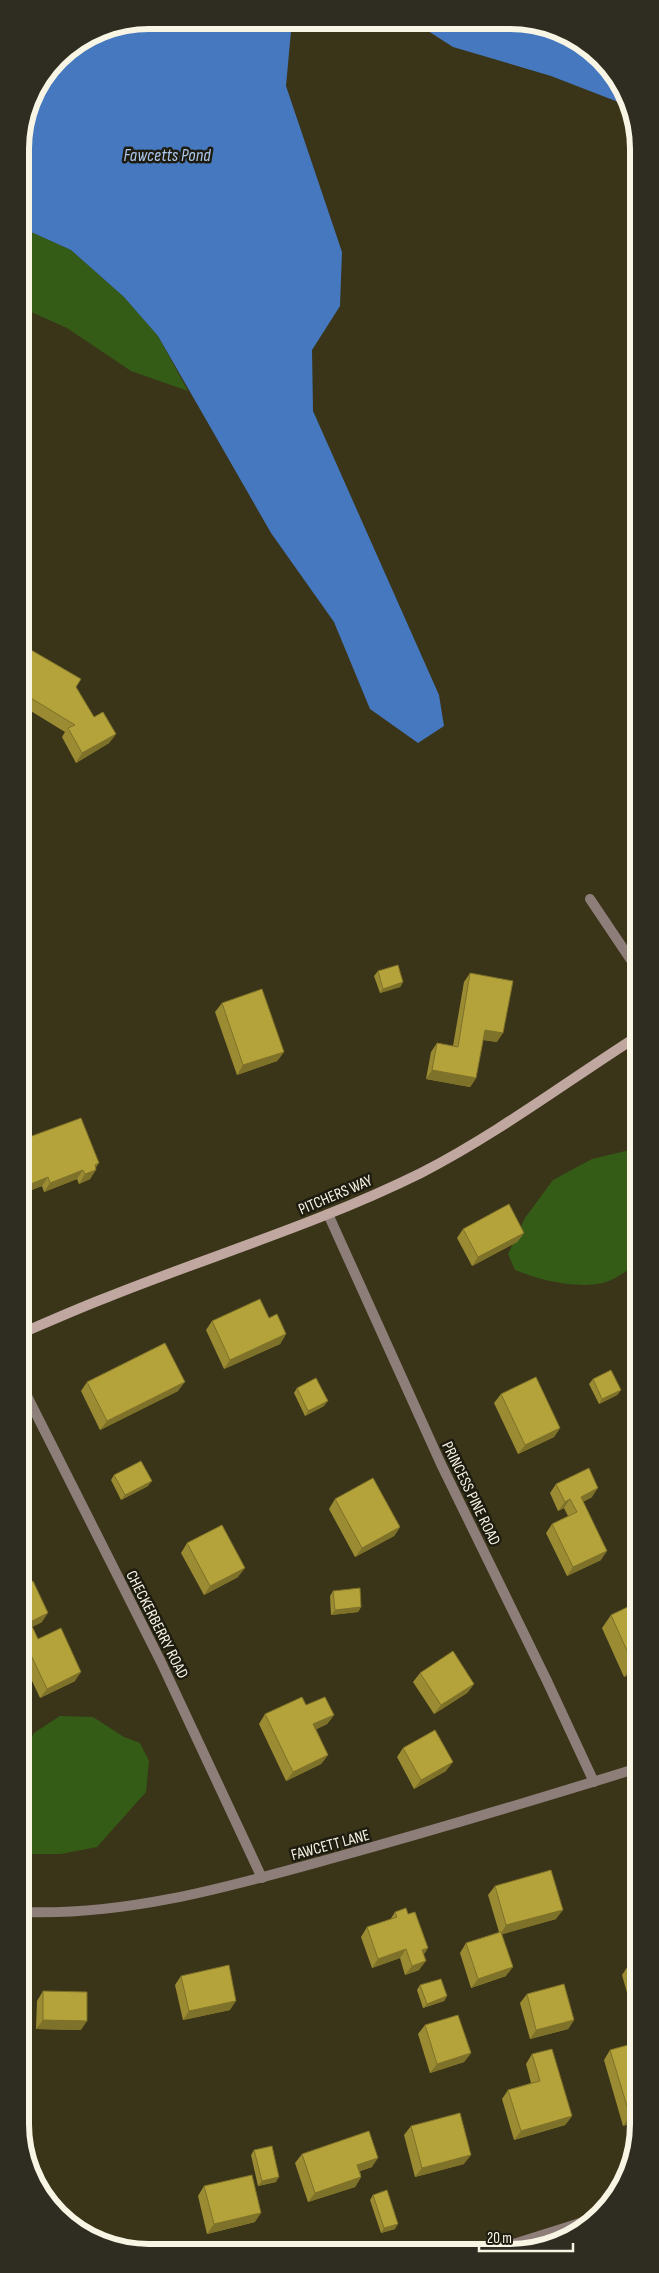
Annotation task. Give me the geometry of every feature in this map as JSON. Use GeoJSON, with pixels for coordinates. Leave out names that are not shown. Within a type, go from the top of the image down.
{"type":"FeatureCollection","features":[{"type":"Feature","properties":{"kind":"main road","name":"PITCHERS WAY"},"geometry":{"type":"LineString","coordinates":[[29,1330],[109,1296],[328,1214],[395,1185],[451,1156],[496,1129],[630,1041]]}},
{"type":"Feature","properties":{"kind":"street"},"geometry":{"type":"LineString","coordinates":[[590,899],[630,957]]}},
{"type":"Feature","properties":{"kind":"street","name":"PRINCESS PINE ROAD"},"geometry":{"type":"LineString","coordinates":[[328,1214],[441,1464],[594,1782]]}},
{"type":"Feature","properties":{"kind":"street","name":"CHECKERBERRY ROAD"},"geometry":{"type":"LineString","coordinates":[[29,1400],[161,1662],[262,1878]]}},
{"type":"Feature","properties":{"kind":"street","name":"FAWCETT LANE"},"geometry":{"type":"LineString","coordinates":[[29,1912],[52,1913],[118,1908],[227,1888],[404,1839],[630,1771]]}},
{"type":"Feature","properties":{"kind":"street"},"geometry":{"type":"LineString","coordinates":[[513,2244],[575,2225]]}},
{"type":"Feature","properties":{"kind":"green space"},"geometry":{"type":"Polygon","coordinates":[[[29,231],[71,250],[124,297],[158,336],[188,391],[131,371],[67,328],[29,311],[29,231]]]}},
{"type":"Feature","properties":{"kind":"green space"},"geometry":{"type":"Polygon","coordinates":[[[630,1150],[630,1269],[612,1280],[593,1285],[558,1282],[515,1270],[508,1254],[525,1218],[553,1180],[592,1159],[630,1150]]]}},
{"type":"Feature","properties":{"kind":"green space"},"geometry":{"type":"Polygon","coordinates":[[[60,1716],[93,1717],[124,1737],[140,1743],[149,1761],[146,1792],[97,1847],[61,1854],[29,1854],[29,1742],[34,1733],[60,1716]]]}},
{"type":"Feature","properties":{"kind":"water","name":"Fawcetts Pond"},"geometry":{"type":"Polygon","coordinates":[[[141,29],[294,29],[291,31],[286,86],[342,252],[340,306],[312,350],[313,411],[439,695],[444,726],[418,743],[370,709],[334,622],[271,533],[158,336],[124,297],[71,250],[29,231],[29,141],[33,118],[45,89],[70,59],[89,45],[103,38],[126,31],[141,29]]]}},
{"type":"Feature","properties":{"kind":"water"},"geometry":{"type":"Polygon","coordinates":[[[425,29],[518,29],[549,35],[577,49],[595,64],[614,89],[621,103],[551,76],[453,47],[425,29]]]}},
{"type":"Feature","properties":{"kind":"building"},"geometry":{"type":"Polygon","coordinates":[[[29,649],[81,679],[76,687],[94,717],[103,712],[116,734],[82,753],[68,728],[75,725],[29,697],[29,649]]]}},
{"type":"Feature","properties":{"kind":"building"},"geometry":{"type":"Polygon","coordinates":[[[398,965],[403,982],[383,989],[378,971],[398,965]]]}},
{"type":"Feature","properties":{"kind":"building"},"geometry":{"type":"Polygon","coordinates":[[[470,973],[513,981],[503,1033],[485,1030],[476,1078],[432,1070],[437,1043],[458,1047],[470,973]]]}},
{"type":"Feature","properties":{"kind":"building"},"geometry":{"type":"Polygon","coordinates":[[[262,989],[284,1052],[243,1065],[222,1003],[262,989]]]}},
{"type":"Feature","properties":{"kind":"building"},"geometry":{"type":"Polygon","coordinates":[[[81,1118],[99,1163],[95,1165],[96,1170],[85,1174],[83,1170],[50,1183],[48,1177],[29,1185],[29,1137],[81,1118]]]}},
{"type":"Feature","properties":{"kind":"building"},"geometry":{"type":"Polygon","coordinates":[[[509,1204],[524,1233],[478,1257],[463,1229],[509,1204]]]}},
{"type":"Feature","properties":{"kind":"building"},"geometry":{"type":"Polygon","coordinates":[[[260,1299],[269,1318],[277,1314],[286,1334],[230,1360],[212,1321],[260,1299]]]}},
{"type":"Feature","properties":{"kind":"building"},"geometry":{"type":"Polygon","coordinates":[[[165,1343],[185,1382],[107,1421],[87,1382],[165,1343]]]}},
{"type":"Feature","properties":{"kind":"building"},"geometry":{"type":"Polygon","coordinates":[[[611,1370],[621,1390],[602,1399],[593,1379],[611,1370]]]}},
{"type":"Feature","properties":{"kind":"building"},"geometry":{"type":"Polygon","coordinates":[[[536,1377],[560,1428],[525,1445],[501,1394],[536,1377]]]}},
{"type":"Feature","properties":{"kind":"building"},"geometry":{"type":"Polygon","coordinates":[[[316,1378],[328,1401],[308,1411],[297,1388],[316,1378]]]}},
{"type":"Feature","properties":{"kind":"building"},"geometry":{"type":"Polygon","coordinates":[[[141,1461],[152,1481],[125,1495],[114,1475],[141,1461]]]}},
{"type":"Feature","properties":{"kind":"building"},"geometry":{"type":"Polygon","coordinates":[[[589,1468],[598,1488],[581,1497],[607,1551],[573,1567],[552,1524],[577,1512],[570,1499],[565,1502],[556,1484],[589,1468]]]}},
{"type":"Feature","properties":{"kind":"building"},"geometry":{"type":"Polygon","coordinates":[[[373,1478],[400,1527],[362,1548],[335,1499],[373,1478]]]}},
{"type":"Feature","properties":{"kind":"building"},"geometry":{"type":"Polygon","coordinates":[[[222,1525],[245,1568],[210,1586],[187,1543],[222,1525]]]}},
{"type":"Feature","properties":{"kind":"building"},"geometry":{"type":"Polygon","coordinates":[[[33,1581],[48,1613],[30,1622],[38,1639],[61,1628],[81,1672],[47,1689],[29,1651],[29,1583],[33,1581]]]}},
{"type":"Feature","properties":{"kind":"building"},"geometry":{"type":"Polygon","coordinates":[[[360,1588],[361,1607],[335,1610],[333,1591],[360,1588]]]}},
{"type":"Feature","properties":{"kind":"building"},"geometry":{"type":"Polygon","coordinates":[[[630,1606],[630,1657],[611,1615],[630,1606]]]}},
{"type":"Feature","properties":{"kind":"building"},"geometry":{"type":"Polygon","coordinates":[[[453,1651],[474,1684],[441,1705],[420,1673],[453,1651]]]}},
{"type":"Feature","properties":{"kind":"building"},"geometry":{"type":"Polygon","coordinates":[[[302,1697],[306,1705],[325,1697],[334,1715],[313,1724],[328,1755],[293,1772],[265,1714],[302,1697]]]}},
{"type":"Feature","properties":{"kind":"building"},"geometry":{"type":"Polygon","coordinates":[[[435,1730],[453,1762],[421,1780],[403,1748],[435,1730]]]}},
{"type":"Feature","properties":{"kind":"building"},"geometry":{"type":"Polygon","coordinates":[[[551,1870],[563,1910],[506,1925],[495,1886],[551,1870]]]}},
{"type":"Feature","properties":{"kind":"building"},"geometry":{"type":"Polygon","coordinates":[[[406,1908],[408,1914],[415,1912],[428,1948],[422,1950],[426,1961],[412,1966],[406,1949],[378,1959],[367,1927],[397,1917],[395,1912],[406,1908]]]}},
{"type":"Feature","properties":{"kind":"building"},"geometry":{"type":"Polygon","coordinates":[[[501,1932],[513,1967],[478,1979],[466,1943],[501,1932]]]}},
{"type":"Feature","properties":{"kind":"building"},"geometry":{"type":"Polygon","coordinates":[[[229,1965],[236,2001],[189,2011],[181,1976],[229,1965]]]}},
{"type":"Feature","properties":{"kind":"building"},"geometry":{"type":"Polygon","coordinates":[[[441,1979],[447,1996],[427,2004],[420,1985],[441,1979]]]}},
{"type":"Feature","properties":{"kind":"building"},"geometry":{"type":"Polygon","coordinates":[[[564,1984],[574,2020],[536,2030],[527,1994],[564,1984]]]}},
{"type":"Feature","properties":{"kind":"building"},"geometry":{"type":"Polygon","coordinates":[[[43,1991],[87,1992],[87,2021],[43,2020],[43,1991]]]}},
{"type":"Feature","properties":{"kind":"building"},"geometry":{"type":"Polygon","coordinates":[[[458,2015],[471,2053],[437,2064],[425,2025],[458,2015]]]}},
{"type":"Feature","properties":{"kind":"building"},"geometry":{"type":"Polygon","coordinates":[[[630,2044],[630,2116],[610,2050],[630,2044]]]}},
{"type":"Feature","properties":{"kind":"building"},"geometry":{"type":"Polygon","coordinates":[[[552,2049],[572,2116],[521,2131],[508,2090],[540,2081],[532,2054],[552,2049]]]}},
{"type":"Feature","properties":{"kind":"building"},"geometry":{"type":"Polygon","coordinates":[[[460,2113],[471,2155],[422,2168],[411,2126],[460,2113]]]}},
{"type":"Feature","properties":{"kind":"building"},"geometry":{"type":"Polygon","coordinates":[[[369,2131],[378,2158],[357,2165],[361,2177],[315,2193],[302,2154],[369,2131]]]}},
{"type":"Feature","properties":{"kind":"building"},"geometry":{"type":"Polygon","coordinates":[[[272,2146],[279,2177],[262,2181],[254,2150],[272,2146]]]}},
{"type":"Feature","properties":{"kind":"building"},"geometry":{"type":"Polygon","coordinates":[[[252,2175],[261,2213],[214,2224],[204,2186],[252,2175]]]}},
{"type":"Feature","properties":{"kind":"building"},"geometry":{"type":"Polygon","coordinates":[[[387,2190],[398,2224],[384,2228],[373,2195],[387,2190]]]}}]}
